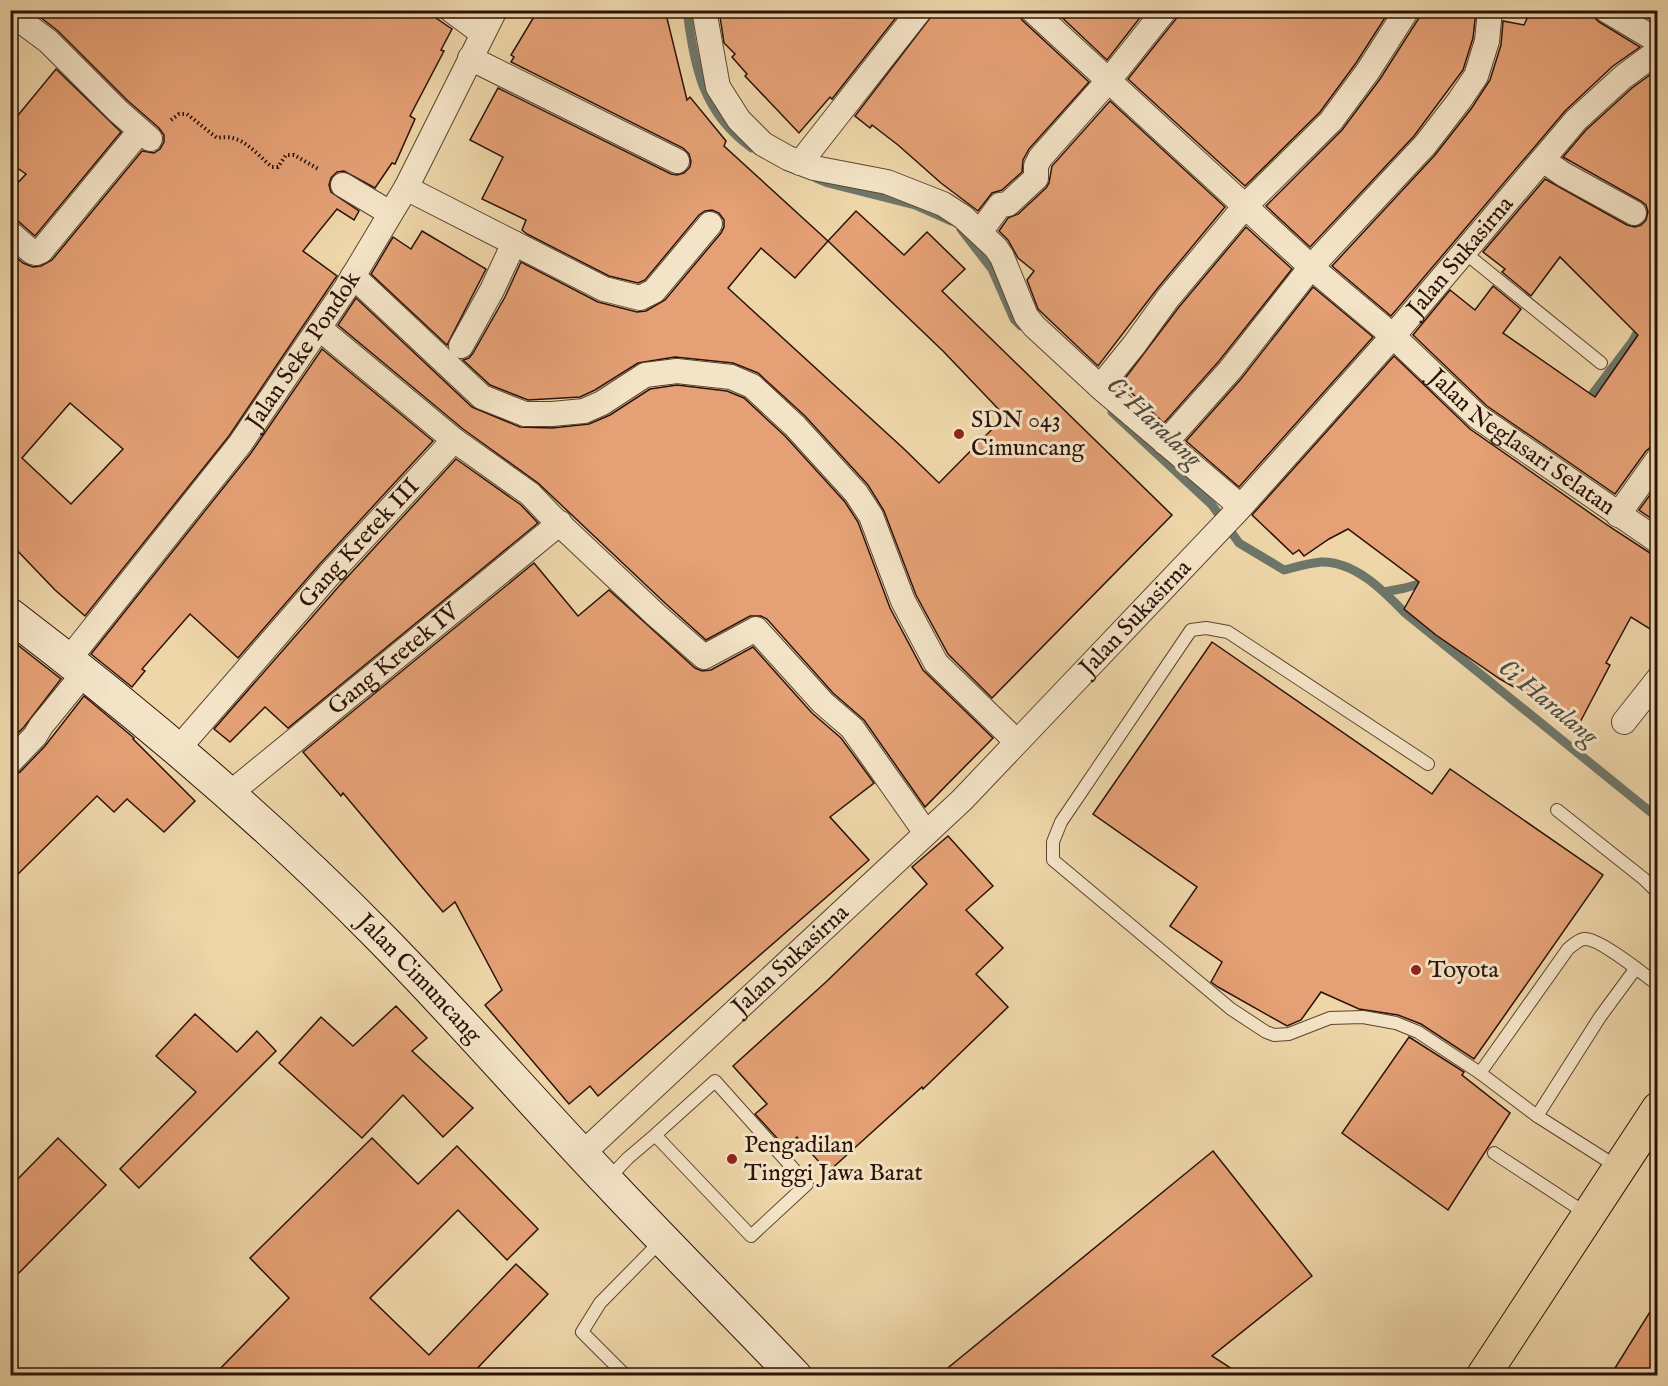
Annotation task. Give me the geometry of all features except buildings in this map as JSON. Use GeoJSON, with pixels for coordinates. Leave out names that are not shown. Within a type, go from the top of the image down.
{"type":"FeatureCollection","features":[{"type":"Feature","properties":{"kind":"highway"},"geometry":{"type":"LineString","coordinates":[[1482,1376],[1658,1109]]}},
{"type":"Feature","properties":{"kind":"street"},"geometry":{"type":"LineString","coordinates":[[451,10],[483,33]]}},
{"type":"Feature","properties":{"kind":"street","name":"Jalan Seke Pondok"},"geometry":{"type":"LineString","coordinates":[[10,762],[35,736],[77,666],[240,444],[353,276],[406,188],[495,10]]}},
{"type":"Feature","properties":{"kind":"street"},"geometry":{"type":"LineString","coordinates":[[704,10],[718,87],[739,120],[763,144],[800,163],[849,176],[887,182],[931,198],[953,210],[980,232],[1002,257],[1016,295],[1026,316],[1034,326],[1239,508]]}},
{"type":"Feature","properties":{"kind":"street"},"geometry":{"type":"LineString","coordinates":[[800,163],[920,10]]}},
{"type":"Feature","properties":{"kind":"street","name":"Jalan Neglasari Selatan"},"geometry":{"type":"LineString","coordinates":[[1032,10],[1311,267],[1393,336],[1478,417],[1658,541]]}},
{"type":"Feature","properties":{"kind":"street"},"geometry":{"type":"LineString","coordinates":[[980,232],[1000,205],[1008,204],[1032,182],[1037,174],[1036,166],[1040,158],[1109,80],[1165,10]]}},
{"type":"Feature","properties":{"kind":"street"},"geometry":{"type":"LineString","coordinates":[[1100,387],[1168,298],[1246,205],[1331,121],[1368,71],[1407,10]]}},
{"type":"Feature","properties":{"kind":"street"},"geometry":{"type":"LineString","coordinates":[[1165,443],[1230,370],[1311,267],[1425,145],[1459,101],[1476,76],[1487,41],[1490,10]]}},
{"type":"Feature","properties":{"kind":"street"},"geometry":{"type":"LineString","coordinates":[[1606,10],[1658,41]]}},
{"type":"Feature","properties":{"kind":"street"},"geometry":{"type":"LineString","coordinates":[[10,13],[30,26],[53,46],[145,135],[41,251],[32,252],[10,233]]}},
{"type":"Feature","properties":{"kind":"street","name":"Jalan Sukasirna"},"geometry":{"type":"LineString","coordinates":[[582,1154],[962,800],[1239,508],[1393,336],[1576,120],[1623,77],[1658,51]]}},
{"type":"Feature","properties":{"kind":"street"},"geometry":{"type":"LineString","coordinates":[[470,58],[677,161]]}},
{"type":"Feature","properties":{"kind":"street"},"geometry":{"type":"LineString","coordinates":[[1543,160],[1563,174],[1634,213]]}},
{"type":"Feature","properties":{"kind":"street"},"geometry":{"type":"LineString","coordinates":[[344,184],[390,213]]}},
{"type":"Feature","properties":{"kind":"street"},"geometry":{"type":"LineString","coordinates":[[406,188],[604,289],[640,298],[654,291],[710,224]]}},
{"type":"Feature","properties":{"kind":"street"},"geometry":{"type":"LineString","coordinates":[[461,346],[492,290],[514,243]]}},
{"type":"Feature","properties":{"kind":"street"},"geometry":{"type":"LineString","coordinates":[[353,276],[482,397],[525,414],[584,411],[602,403],[645,375],[677,370],[731,377],[752,387],[795,426],[856,493],[871,516],[903,601],[936,663],[1016,741]]}},
{"type":"Feature","properties":{"kind":"street"},"geometry":{"type":"LineString","coordinates":[[319,328],[454,440],[530,494],[656,615],[704,657],[756,629],[823,703],[852,728],[926,833]]}},
{"type":"Feature","properties":{"kind":"street","name":"Gang Kretek III"},"geometry":{"type":"LineString","coordinates":[[178,749],[322,584],[454,440]]}},
{"type":"Feature","properties":{"kind":"street"},"geometry":{"type":"LineString","coordinates":[[1618,515],[1658,459]]}},
{"type":"Feature","properties":{"kind":"street","name":"Gang Kretek IV"},"geometry":{"type":"LineString","coordinates":[[228,795],[560,523]]}},
{"type":"Feature","properties":{"kind":"street","name":"Jalan Cimuncang"},"geometry":{"type":"LineString","coordinates":[[10,615],[77,666],[178,749],[327,885],[381,938],[786,1372]]}},
{"type":"Feature","properties":{"kind":"street"},"geometry":{"type":"LineString","coordinates":[[1624,722],[1658,679]]}},
{"type":"Feature","properties":{"kind":"lane"},"geometry":{"type":"LineString","coordinates":[[1464,252],[1600,363]]}},
{"type":"Feature","properties":{"kind":"lane"},"geometry":{"type":"LineString","coordinates":[[1428,764],[1228,632],[1206,628],[1191,630],[1061,822],[1053,842],[1053,860],[1231,1009],[1266,1032],[1274,1035],[1290,1034],[1330,1018],[1363,1017],[1396,1023],[1418,1032],[1480,1073],[1537,1116],[1619,1168]]}},
{"type":"Feature","properties":{"kind":"lane"},"geometry":{"type":"LineString","coordinates":[[1557,810],[1658,892]]}},
{"type":"Feature","properties":{"kind":"lane"},"geometry":{"type":"LineString","coordinates":[[1480,1073],[1568,949],[1580,939],[1596,942],[1658,985]]}},
{"type":"Feature","properties":{"kind":"lane"},"geometry":{"type":"LineString","coordinates":[[1537,1116],[1600,1017],[1636,968]]}},
{"type":"Feature","properties":{"kind":"lane"},"geometry":{"type":"LineString","coordinates":[[606,1181],[628,1158],[715,1081],[807,1184],[751,1236],[655,1135]]}},
{"type":"Feature","properties":{"kind":"lane"},"geometry":{"type":"LineString","coordinates":[[1494,1154],[1588,1215]]}},
{"type":"Feature","properties":{"kind":"lane"},"geometry":{"type":"LineString","coordinates":[[626,1376],[582,1332],[600,1303],[663,1239]]}},
{"type":"Feature","properties":{"kind":"path"},"geometry":{"type":"LineString","coordinates":[[145,135],[157,136],[171,119],[179,114],[187,114],[217,138],[229,136],[238,138],[272,167],[278,167],[286,155],[294,155],[344,184]]}},
{"type":"Feature","properties":{"kind":"waterway","name":"Ci Haralang"},"geometry":{"type":"LineString","coordinates":[[687,10],[693,51],[712,104],[722,120],[752,148]]}},
{"type":"Feature","properties":{"kind":"waterway","name":"Ci Haralang"},"geometry":{"type":"LineString","coordinates":[[816,178],[915,205],[951,221]]}},
{"type":"Feature","properties":{"kind":"waterway","name":"Ci Haralang"},"geometry":{"type":"LineString","coordinates":[[961,229],[992,269],[1014,319],[1021,326]]}},
{"type":"Feature","properties":{"kind":"waterway"},"geometry":{"type":"LineString","coordinates":[[1585,404],[1632,342],[1643,323]]}},
{"type":"Feature","properties":{"kind":"waterway","name":"Ci Haralang"},"geometry":{"type":"LineString","coordinates":[[1112,412],[1212,505],[1239,543],[1284,570],[1321,562],[1333,563],[1345,566],[1367,578],[1404,612],[1658,818]]}},
{"type":"Feature","properties":{"kind":"waterway"},"geometry":{"type":"LineString","coordinates":[[1384,592],[1429,581]]}},
{"type":"Feature","properties":{"kind":"place","name":"SDN 043 Cimuncang"},"geometry":{"type":"Point","coordinates":[959,434]}},
{"type":"Feature","properties":{"kind":"place","name":"Toyota"},"geometry":{"type":"Point","coordinates":[1416,970]}},
{"type":"Feature","properties":{"kind":"place","name":"Pengadilan Tinggi Jawa Barat"},"geometry":{"type":"Point","coordinates":[732,1159]}}]}
